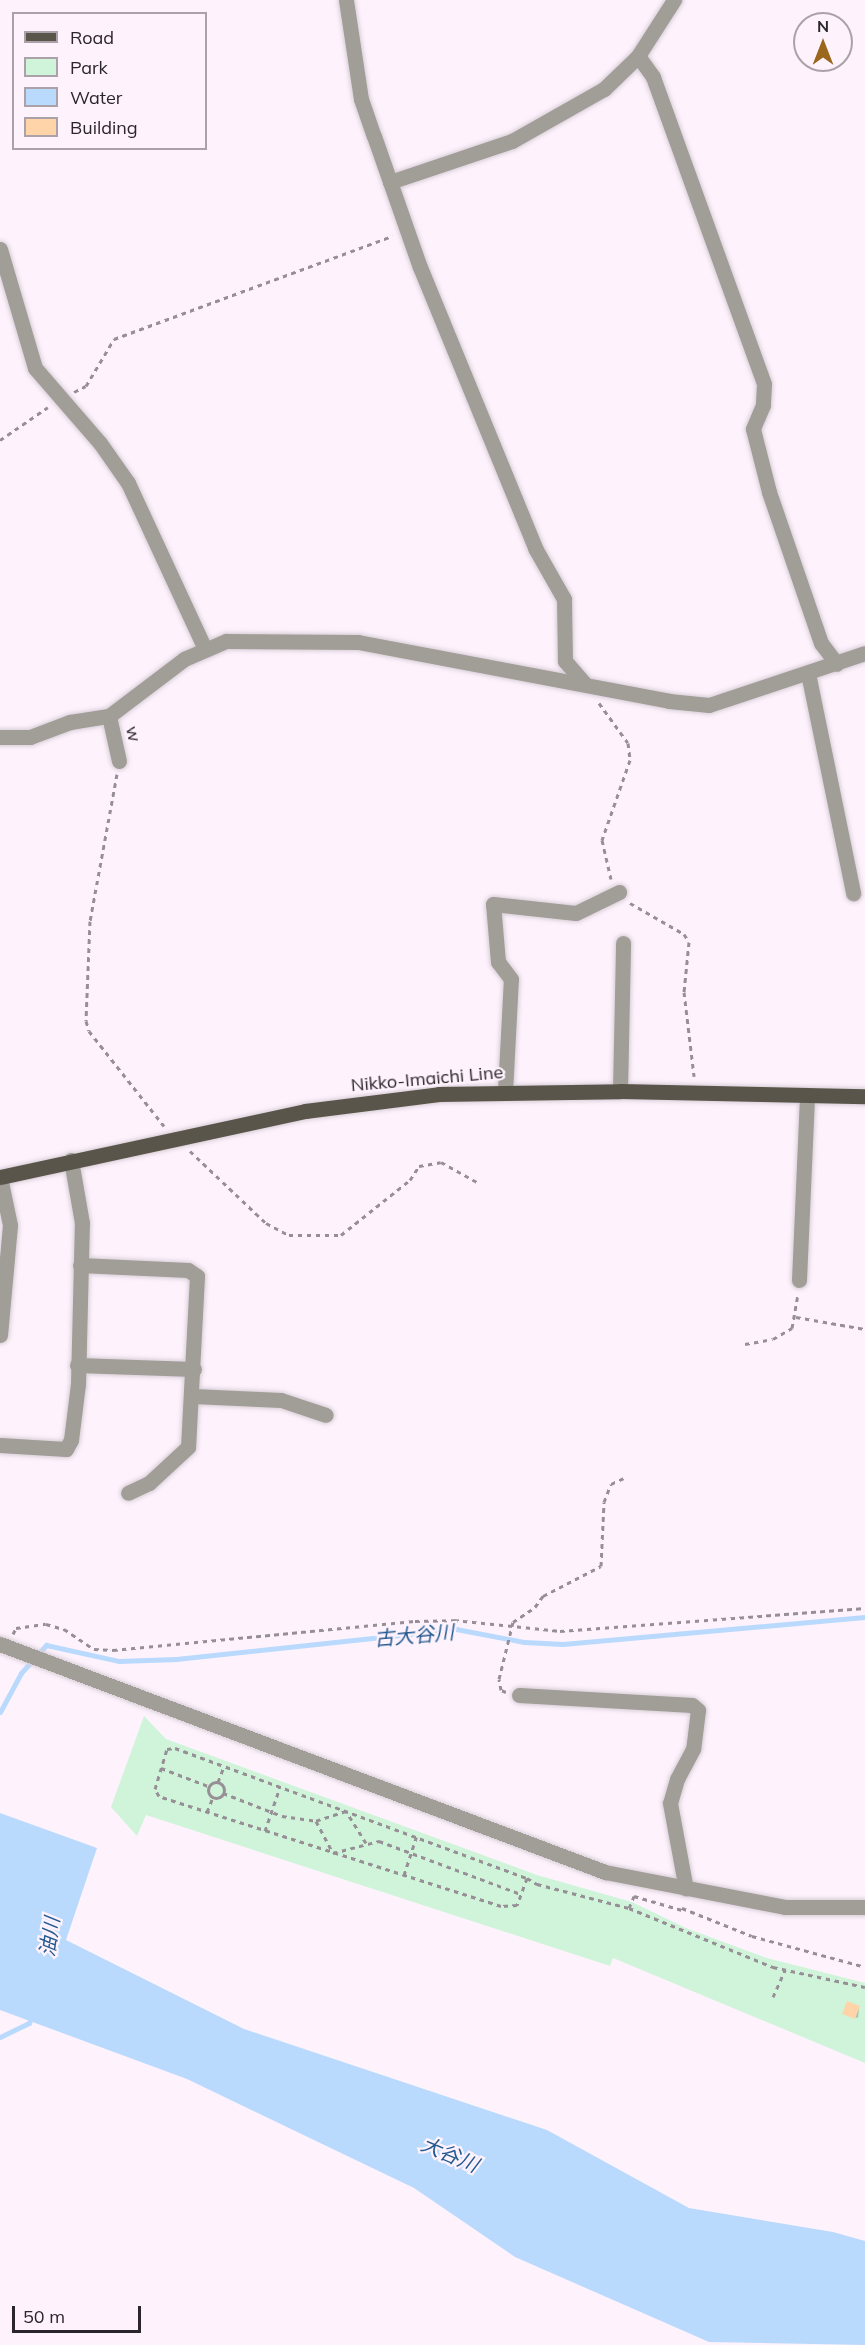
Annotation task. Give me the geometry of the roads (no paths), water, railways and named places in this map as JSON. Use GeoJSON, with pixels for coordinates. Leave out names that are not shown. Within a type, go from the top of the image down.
{"type":"FeatureCollection","features":[{"type":"Feature","properties":{"kind":"main road","name":"Nikko-Imaichi Line"},"geometry":{"type":"LineString","coordinates":[[0,1177],[70,1160],[305,1111],[439,1094],[620,1091],[865,1096]]}},
{"type":"Feature","properties":{"kind":"street"},"geometry":{"type":"LineString","coordinates":[[346,0],[361,99],[407,231],[535,548],[564,598],[565,661],[585,684]]}},
{"type":"Feature","properties":{"kind":"street"},"geometry":{"type":"LineString","coordinates":[[390,182],[512,141],[604,89],[638,56],[674,0]]}},
{"type":"Feature","properties":{"kind":"street"},"geometry":{"type":"LineString","coordinates":[[638,56],[653,78],[764,384],[763,405],[753,429],[769,492],[821,644],[837,664]]}},
{"type":"Feature","properties":{"kind":"street"},"geometry":{"type":"LineString","coordinates":[[0,249],[35,368],[100,443],[128,483],[205,650]]}},
{"type":"Feature","properties":{"kind":"street"},"geometry":{"type":"LineString","coordinates":[[0,737],[30,737],[70,722],[109,716],[184,659],[226,641],[358,642],[669,701],[709,705],[808,674],[865,652]]}},
{"type":"Feature","properties":{"kind":"street"},"geometry":{"type":"LineString","coordinates":[[808,674],[853,893]]}},
{"type":"Feature","properties":{"kind":"street","name":"w"},"geometry":{"type":"LineString","coordinates":[[109,716],[119,761]]}},
{"type":"Feature","properties":{"kind":"street"},"geometry":{"type":"LineString","coordinates":[[505,1092],[511,979],[498,962],[493,904],[576,913],[619,891]]}},
{"type":"Feature","properties":{"kind":"street"},"geometry":{"type":"LineString","coordinates":[[620,1091],[623,943]]}},
{"type":"Feature","properties":{"kind":"street"},"geometry":{"type":"LineString","coordinates":[[799,1280],[807,1095]]}},
{"type":"Feature","properties":{"kind":"street"},"geometry":{"type":"LineString","coordinates":[[0,1445],[66,1449],[78,1384],[76,1365],[82,1223],[70,1160]]}},
{"type":"Feature","properties":{"kind":"street"},"geometry":{"type":"LineString","coordinates":[[0,1177],[10,1225],[0,1335]]}},
{"type":"Feature","properties":{"kind":"street"},"geometry":{"type":"LineString","coordinates":[[80,1265],[188,1270],[197,1276],[193,1396],[188,1447],[149,1483],[128,1493]]}},
{"type":"Feature","properties":{"kind":"street"},"geometry":{"type":"LineString","coordinates":[[76,1365],[194,1369]]}},
{"type":"Feature","properties":{"kind":"street"},"geometry":{"type":"LineString","coordinates":[[193,1396],[281,1400],[326,1415]]}},
{"type":"Feature","properties":{"kind":"street"},"geometry":{"type":"LineString","coordinates":[[3,1645],[605,1872],[686,1889],[810,1910],[865,1907]]}},
{"type":"Feature","properties":{"kind":"street"},"geometry":{"type":"LineString","coordinates":[[519,1695],[692,1705],[698,1710],[693,1749],[677,1779],[670,1803],[686,1889]]}},
{"type":"Feature","properties":{"kind":"water"},"geometry":{"type":"Polygon","coordinates":[[[0,1813],[97,1848],[66,1940],[244,2029],[547,2130],[689,2208],[833,2232],[865,2241],[865,2345],[709,2342],[515,2257],[414,2188],[187,2079],[0,2010],[0,1813]]]}},
{"type":"Feature","properties":{"kind":"waterway","name":"古大谷川"},"geometry":{"type":"LineString","coordinates":[[0,1712],[21,1673],[46,1645],[119,1661],[176,1659],[456,1629],[524,1642],[563,1644],[865,1617]]}},
{"type":"Feature","properties":{"kind":"waterway"},"geometry":{"type":"LineString","coordinates":[[0,2037],[29,2023],[31,2018]]}},
{"type":"Feature","properties":{"kind":"water label","name":"油川"},"geometry":{"type":"Point","coordinates":[49,1937]}},
{"type":"Feature","properties":{"kind":"water label","name":"大谷川"},"geometry":{"type":"Point","coordinates":[450,2154]}}]}
